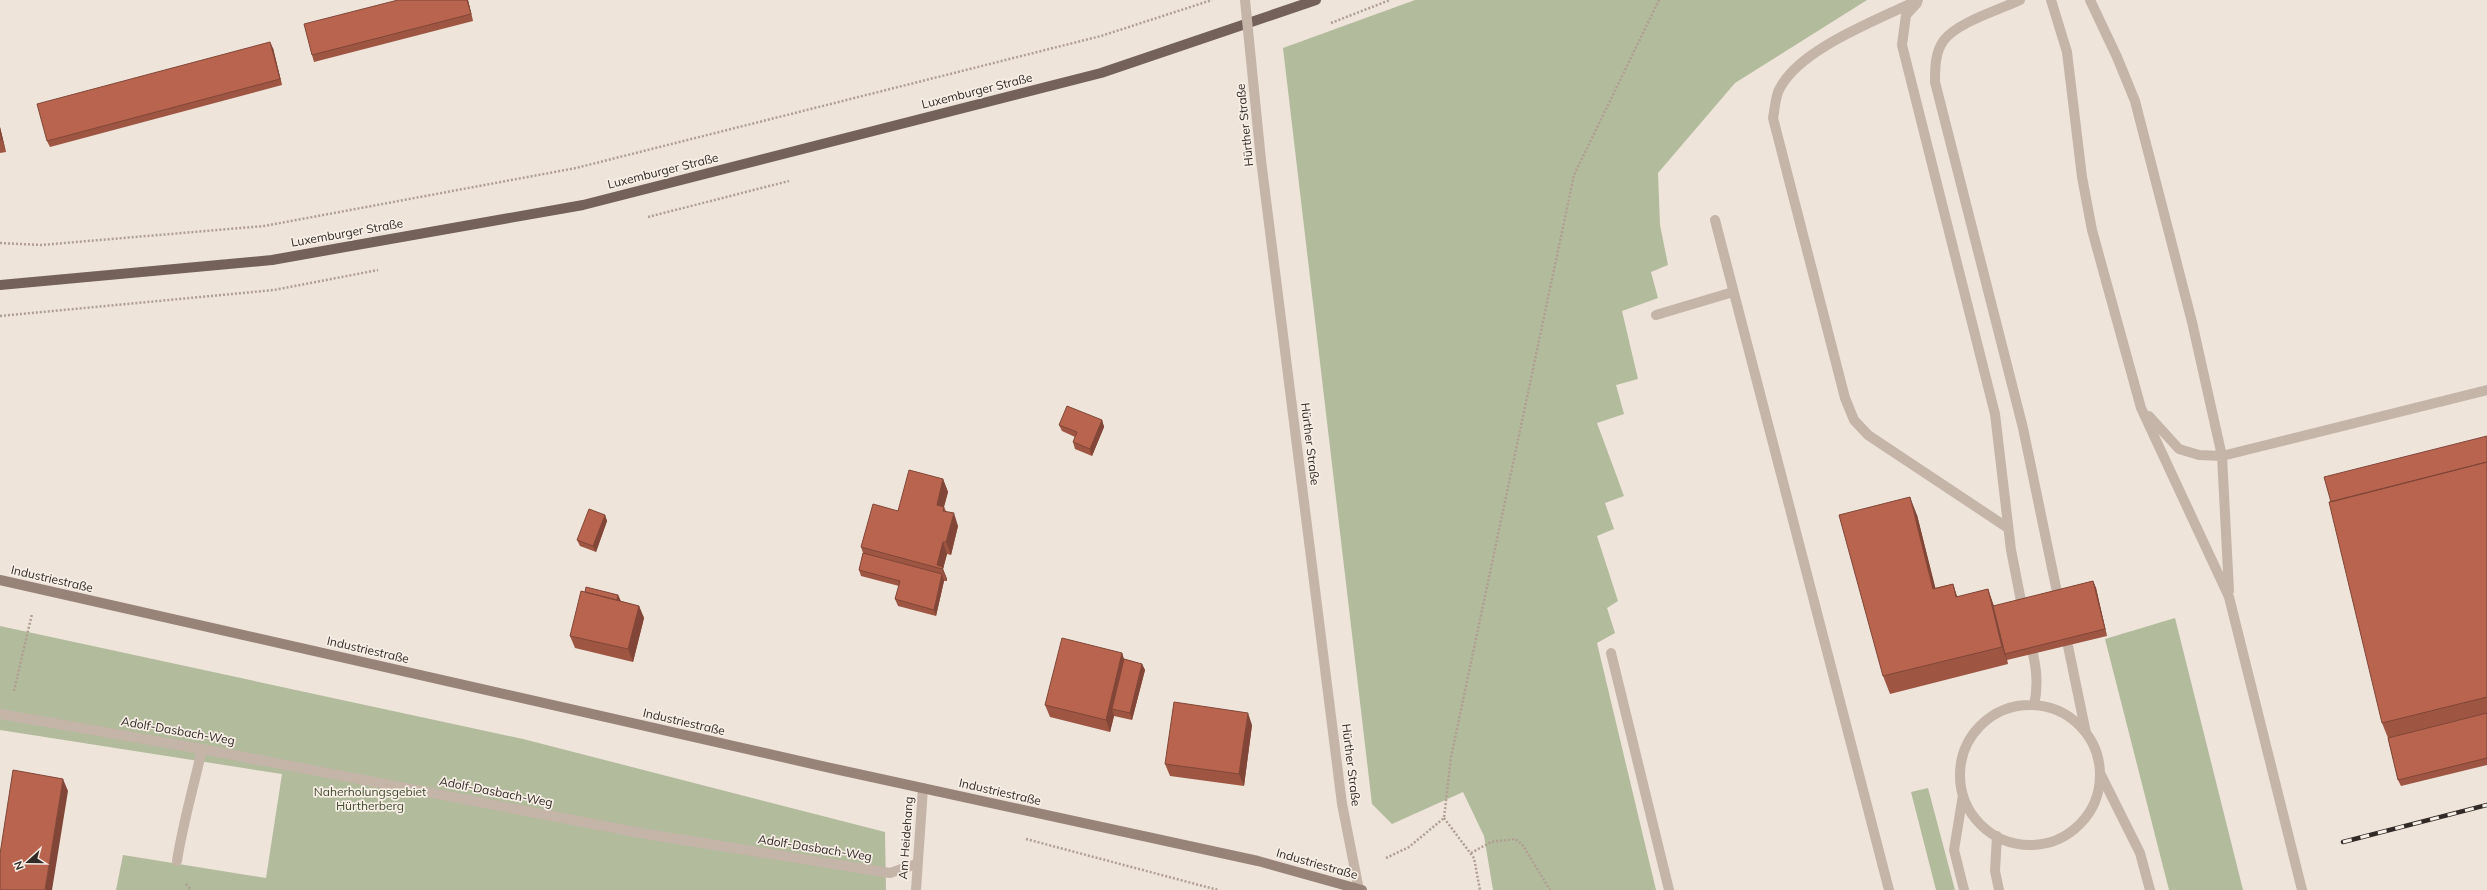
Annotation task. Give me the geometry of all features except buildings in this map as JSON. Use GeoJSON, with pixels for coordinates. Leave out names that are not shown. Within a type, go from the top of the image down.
{"type":"FeatureCollection","features":[{"type":"Feature","properties":{"kind":"main road","name":"Luxemburger Straße"},"geometry":{"type":"LineString","coordinates":[[0,285],[272,260],[584,204],[1101,73],[1316,0]]}},
{"type":"Feature","properties":{"kind":"main road","name":"Industriestraße"},"geometry":{"type":"LineString","coordinates":[[0,580],[923,788],[1258,861],[1360,890]]}},
{"type":"Feature","properties":{"kind":"street","name":"Hürther Straße"},"geometry":{"type":"LineString","coordinates":[[1245,0],[1261,160],[1342,804],[1360,890]]}},
{"type":"Feature","properties":{"kind":"street"},"geometry":{"type":"LineString","coordinates":[[1919,0],[1906,15],[1902,45],[1995,414],[2008,528],[2022,606]]}},
{"type":"Feature","properties":{"kind":"street"},"geometry":{"type":"LineString","coordinates":[[1919,0],[1824,47],[1792,70],[1779,89],[1773,118],[1845,398],[1854,420],[1868,435],[2008,528]]}},
{"type":"Feature","properties":{"kind":"street"},"geometry":{"type":"LineString","coordinates":[[2020,0],[1954,30],[1943,41],[1936,61],[1935,82],[2024,428],[2058,597]]}},
{"type":"Feature","properties":{"kind":"street"},"geometry":{"type":"LineString","coordinates":[[2051,0],[2067,52],[2082,177],[2092,230],[2141,408],[2229,597],[2302,890]]}},
{"type":"Feature","properties":{"kind":"street"},"geometry":{"type":"LineString","coordinates":[[2090,0],[2117,57],[2135,101],[2192,322],[2222,456],[2229,597]]}},
{"type":"Feature","properties":{"kind":"street"},"geometry":{"type":"LineString","coordinates":[[1715,220],[1889,890]]}},
{"type":"Feature","properties":{"kind":"street"},"geometry":{"type":"LineString","coordinates":[[1656,315],[1733,292]]}},
{"type":"Feature","properties":{"kind":"street"},"geometry":{"type":"LineString","coordinates":[[2141,408],[2179,450],[2199,455],[2222,456],[2487,390]]}},
{"type":"Feature","properties":{"kind":"street"},"geometry":{"type":"LineString","coordinates":[[2068,646],[2086,733],[2096,752],[2100,773],[2140,853],[2150,890]]}},
{"type":"Feature","properties":{"kind":"street"},"geometry":{"type":"LineString","coordinates":[[1612,653],[1669,890]]}},
{"type":"Feature","properties":{"kind":"street"},"geometry":{"type":"LineString","coordinates":[[2033,654],[2036,666],[2036,694],[2034,705]]}},
{"type":"Feature","properties":{"kind":"street"},"geometry":{"type":"LineString","coordinates":[[1964,890],[1954,850],[1963,795],[1960,773],[1964,751],[1975,732],[1991,717],[2011,708],[2034,705],[2053,709],[2071,718],[2086,733]]}},
{"type":"Feature","properties":{"kind":"street","name":"Adolf-Dasbach-Weg"},"geometry":{"type":"LineString","coordinates":[[4,714],[202,748],[646,834],[890,873],[916,864]]}},
{"type":"Feature","properties":{"kind":"street"},"geometry":{"type":"LineString","coordinates":[[177,861],[182,823],[194,788],[202,748]]}},
{"type":"Feature","properties":{"kind":"street"},"geometry":{"type":"LineString","coordinates":[[1963,795],[1973,815],[1988,831],[2008,842],[2030,846],[2052,842],[2072,832],[2088,815],[2091,809],[2097,795],[2100,773]]}},
{"type":"Feature","properties":{"kind":"street","name":"Am Heidehang"},"geometry":{"type":"LineString","coordinates":[[916,890],[916,864],[923,788]]}},
{"type":"Feature","properties":{"kind":"street"},"geometry":{"type":"LineString","coordinates":[[1997,836],[1995,871],[2000,890]]}},
{"type":"Feature","properties":{"kind":"path"},"geometry":{"type":"LineString","coordinates":[[0,243],[41,245],[264,226],[576,168],[1101,36],[1212,0]]}},
{"type":"Feature","properties":{"kind":"path"},"geometry":{"type":"LineString","coordinates":[[1386,858],[1409,848],[1444,818],[1451,757],[1574,176],[1659,0]]}},
{"type":"Feature","properties":{"kind":"path"},"geometry":{"type":"LineString","coordinates":[[4,714],[32,612]]}},
{"type":"Feature","properties":{"kind":"path"},"geometry":{"type":"LineString","coordinates":[[1444,818],[1474,858],[1480,890]]}},
{"type":"Feature","properties":{"kind":"path"},"geometry":{"type":"LineString","coordinates":[[1471,853],[1491,842],[1515,839],[1522,844],[1550,890]]}},
{"type":"Feature","properties":{"kind":"green space"},"geometry":{"type":"Polygon","coordinates":[[[1415,0],[1867,0],[1735,83],[1658,173],[1660,225],[1668,265],[1651,272],[1658,298],[1622,311],[1638,379],[1616,385],[1624,414],[1597,423],[1624,496],[1605,503],[1614,529],[1597,536],[1618,601],[1607,608],[1615,633],[1597,643],[1656,890],[1493,890],[1484,836],[1463,792],[1392,824],[1372,804],[1283,48],[1415,0]]]}},
{"type":"Feature","properties":{"kind":"green space"},"geometry":{"type":"Polygon","coordinates":[[[2175,618],[2243,890],[2169,890],[2105,639],[2175,618]]]}},
{"type":"Feature","properties":{"kind":"green space","name":"Naherholungsgebiet Hürtherberg"},"geometry":{"type":"Polygon","coordinates":[[[0,626],[523,739],[885,832],[886,890],[116,890],[123,855],[266,878],[282,774],[0,730],[0,626]]]}},
{"type":"Feature","properties":{"kind":"green space"},"geometry":{"type":"Polygon","coordinates":[[[1928,788],[1955,890],[1936,890],[1911,792],[1928,788]]]}},
{"type":"Feature","properties":{"kind":"railway"},"geometry":{"type":"LineString","coordinates":[[2343,842],[2487,805]]}}]}
